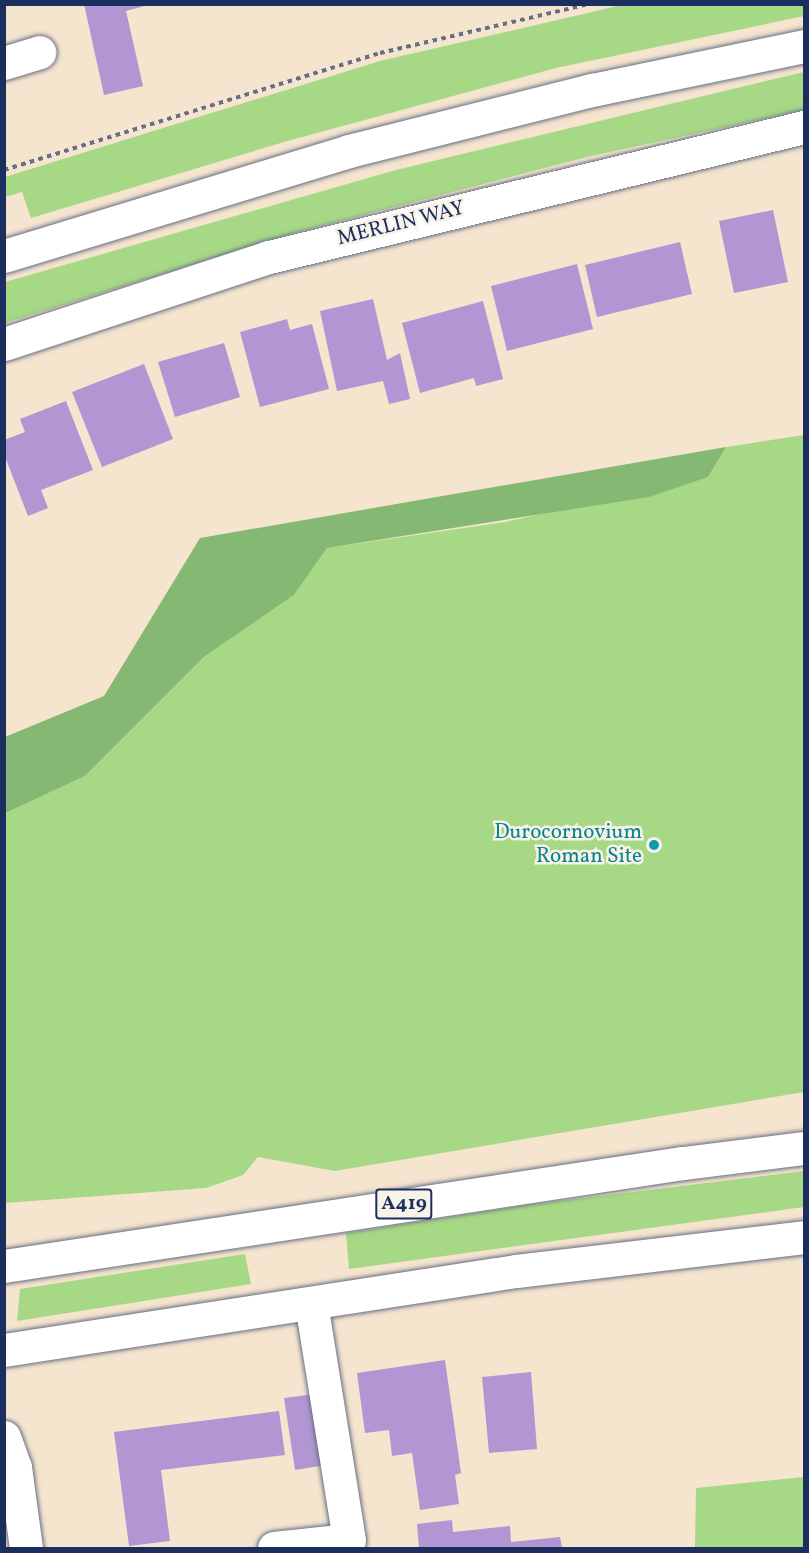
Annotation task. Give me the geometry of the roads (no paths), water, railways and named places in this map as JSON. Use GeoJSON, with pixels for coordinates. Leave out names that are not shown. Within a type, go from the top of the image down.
{"type":"FeatureCollection","features":[{"type":"Feature","properties":{"kind":"main road"},"geometry":{"type":"LineString","coordinates":[[4,256],[349,151],[592,90],[804,46]]}},
{"type":"Feature","properties":{"kind":"main road"},"geometry":{"type":"LineString","coordinates":[[4,63],[39,52]]}},
{"type":"Feature","properties":{"kind":"main road","name":"MERLIN WAY"},"geometry":{"type":"LineString","coordinates":[[4,344],[269,257],[804,127]]}},
{"type":"Feature","properties":{"kind":"main road","name":"A419"},"geometry":{"type":"LineString","coordinates":[[4,1266],[683,1162],[804,1148]]}},
{"type":"Feature","properties":{"kind":"main road"},"geometry":{"type":"LineString","coordinates":[[4,1350],[516,1271],[804,1237]]}},
{"type":"Feature","properties":{"kind":"main road"},"geometry":{"type":"LineString","coordinates":[[274,1548],[349,1540],[311,1303]]}},
{"type":"Feature","properties":{"kind":"main road"},"geometry":{"type":"LineString","coordinates":[[4,1437],[15,1467],[26,1548]]}},
{"type":"Feature","properties":{"kind":"place","name":"Durocornovium Roman Site"},"geometry":{"type":"Point","coordinates":[654,845]}}]}
